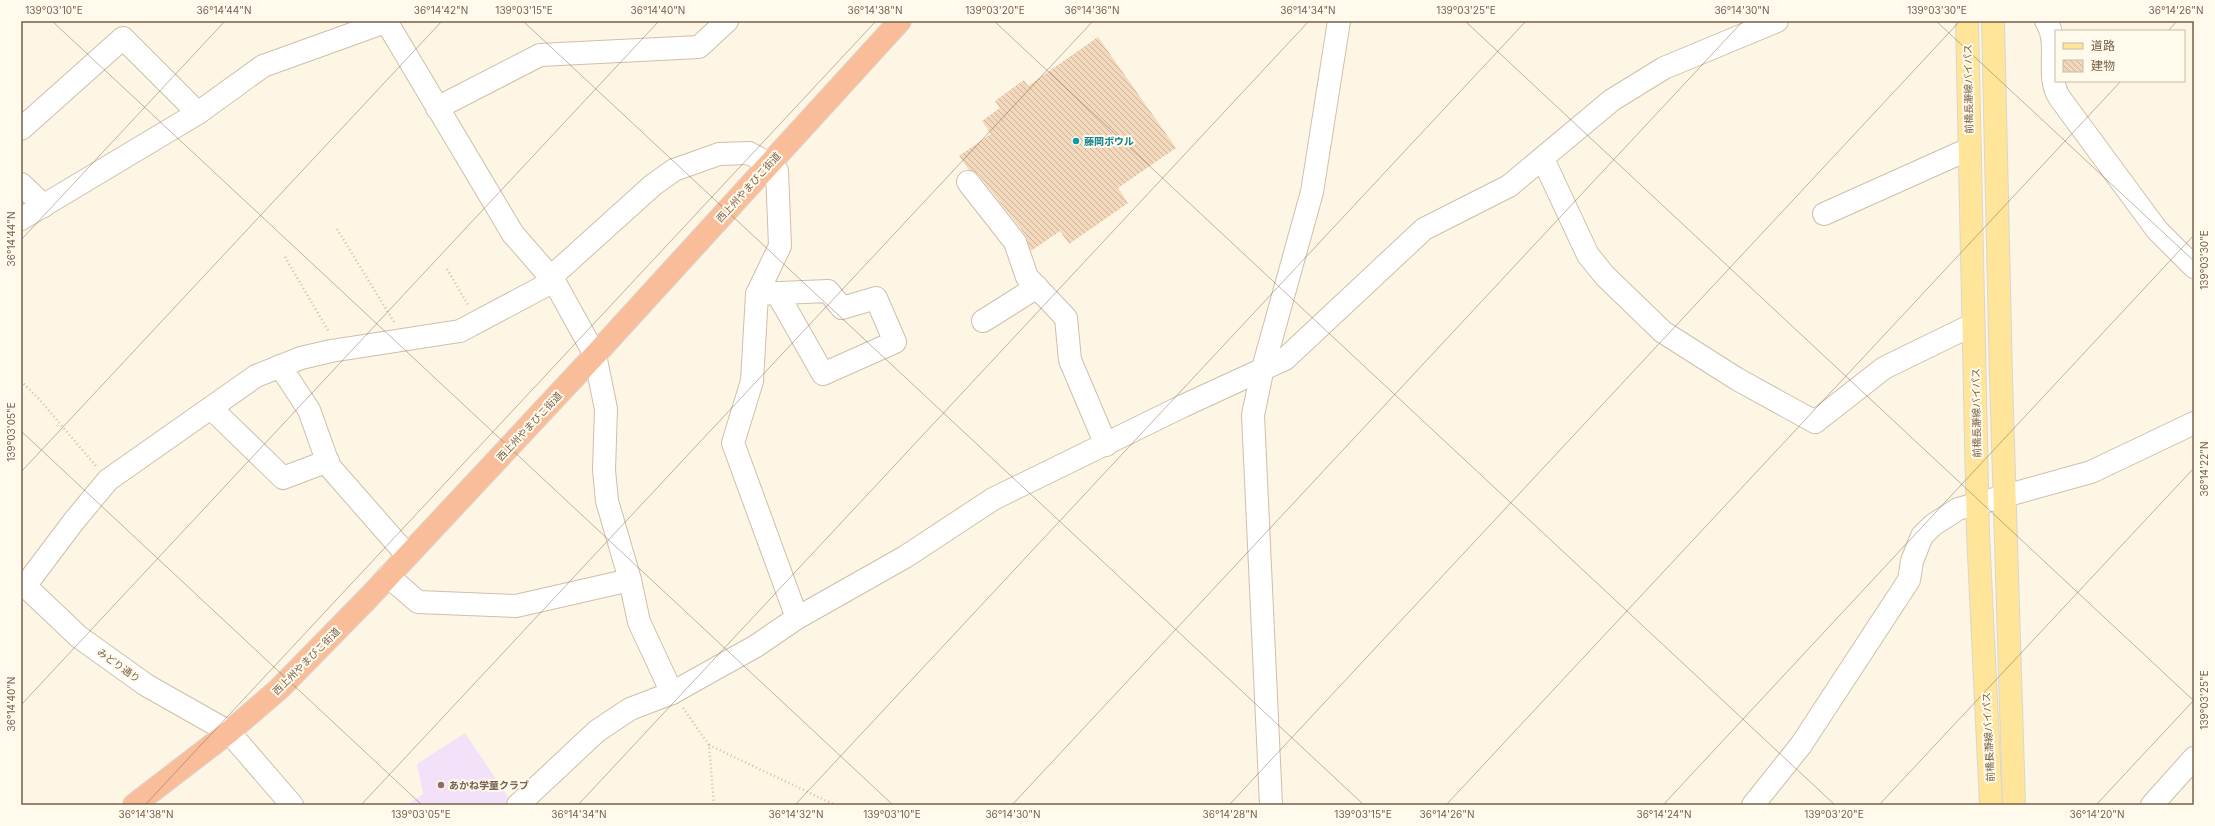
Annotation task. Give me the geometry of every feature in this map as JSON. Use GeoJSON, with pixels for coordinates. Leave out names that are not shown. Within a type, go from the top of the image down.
{"type":"FeatureCollection","features":[{"type":"Feature","properties":{"kind":"highway","name":"西上州やまびこ街道"},"geometry":{"type":"LineString","coordinates":[[134,805],[229,732],[279,689],[407,556],[596,355],[900,21]]}},
{"type":"Feature","properties":{"kind":"main road","name":"前橋長瀞線バイパス"},"geometry":{"type":"LineString","coordinates":[[1968,21],[1972,325],[1977,504],[1991,805]]}},
{"type":"Feature","properties":{"kind":"main road"},"geometry":{"type":"LineString","coordinates":[[1993,21],[2014,805]]}},
{"type":"Feature","properties":{"kind":"street"},"geometry":{"type":"LineString","coordinates":[[437,108],[540,55],[699,47],[727,21]]}},
{"type":"Feature","properties":{"kind":"street"},"geometry":{"type":"LineString","coordinates":[[1271,805],[1253,415],[1262,372],[1312,192],[1340,21]]}},
{"type":"Feature","properties":{"kind":"street"},"geometry":{"type":"LineString","coordinates":[[518,805],[597,731],[630,709],[672,693],[756,646],[797,618],[905,557],[993,498],[1106,445],[1183,406],[1262,372],[1285,360],[1424,229],[1509,186],[1543,159],[1581,124],[1612,100],[1664,68],[1778,21]]}},
{"type":"Feature","properties":{"kind":"street"},"geometry":{"type":"LineString","coordinates":[[2046,21],[2052,36],[2052,79],[2056,93],[2157,230],[2194,267]]}},
{"type":"Feature","properties":{"kind":"street"},"geometry":{"type":"LineString","coordinates":[[21,219],[198,113],[263,66],[386,22],[513,234],[553,279],[596,355],[606,409],[604,470],[606,501],[630,580],[639,622],[672,693]]}},
{"type":"Feature","properties":{"kind":"street"},"geometry":{"type":"LineString","coordinates":[[25,118],[123,38],[198,113]]}},
{"type":"Feature","properties":{"kind":"street"},"geometry":{"type":"LineString","coordinates":[[1824,214],[1969,149]]}},
{"type":"Feature","properties":{"kind":"street"},"geometry":{"type":"LineString","coordinates":[[23,584],[108,480],[256,376],[301,358],[404,339],[460,331],[553,279],[653,185],[674,170],[719,154],[749,153],[769,164],[777,171],[780,246],[766,293],[752,381],[733,443],[797,618]]}},
{"type":"Feature","properties":{"kind":"street"},"geometry":{"type":"LineString","coordinates":[[1543,159],[1588,255],[1605,276],[1647,317],[1663,332],[1737,380],[1816,422],[1884,368],[1972,325]]}},
{"type":"Feature","properties":{"kind":"street"},"geometry":{"type":"LineString","coordinates":[[968,182],[1015,242],[1026,277],[1066,318],[1070,360],[1106,445]]}},
{"type":"Feature","properties":{"kind":"street"},"geometry":{"type":"LineString","coordinates":[[21,184],[44,206]]}},
{"type":"Feature","properties":{"kind":"street"},"geometry":{"type":"LineString","coordinates":[[983,322],[1037,287]]}},
{"type":"Feature","properties":{"kind":"street"},"geometry":{"type":"LineString","coordinates":[[828,290],[842,308],[876,298],[895,342],[823,374],[766,293],[828,290]]}},
{"type":"Feature","properties":{"kind":"street"},"geometry":{"type":"LineString","coordinates":[[280,366],[309,410],[329,466],[407,556]]}},
{"type":"Feature","properties":{"kind":"street"},"geometry":{"type":"LineString","coordinates":[[211,408],[283,478],[328,461]]}},
{"type":"Feature","properties":{"kind":"street"},"geometry":{"type":"LineString","coordinates":[[1753,805],[1801,745],[1909,580],[1912,561],[1922,536],[1933,525],[1958,509],[2090,472],[2194,423]]}},
{"type":"Feature","properties":{"kind":"street"},"geometry":{"type":"LineString","coordinates":[[388,576],[418,602],[516,606],[630,580]]}},
{"type":"Feature","properties":{"kind":"street","name":"みどり通り"},"geometry":{"type":"LineString","coordinates":[[23,584],[79,637],[146,685],[229,732],[292,805]]}},
{"type":"Feature","properties":{"kind":"street"},"geometry":{"type":"LineString","coordinates":[[2152,805],[2194,758]]}},
{"type":"Feature","properties":{"kind":"path"},"geometry":{"type":"LineString","coordinates":[[337,229],[404,339]]}},
{"type":"Feature","properties":{"kind":"path"},"geometry":{"type":"LineString","coordinates":[[285,257],[340,350]]}},
{"type":"Feature","properties":{"kind":"path"},"geometry":{"type":"LineString","coordinates":[[447,269],[477,322]]}},
{"type":"Feature","properties":{"kind":"path"},"geometry":{"type":"LineString","coordinates":[[21,381],[39,399],[108,480]]}},
{"type":"Feature","properties":{"kind":"path"},"geometry":{"type":"LineString","coordinates":[[672,693],[709,746],[835,805]]}},
{"type":"Feature","properties":{"kind":"path"},"geometry":{"type":"LineString","coordinates":[[709,746],[714,805]]}},
{"type":"Feature","properties":{"kind":"shaded area"},"geometry":{"type":"Polygon","coordinates":[[[465,733],[512,803],[509,805],[407,805],[423,794],[417,764],[465,733]]]}},
{"type":"Feature","properties":{"kind":"building","name":"藤岡ボウル"},"geometry":{"type":"Polygon","coordinates":[[[1098,37],[1176,148],[1118,188],[1128,203],[1069,244],[1060,231],[1031,251],[1025,234],[978,174],[969,170],[959,156],[991,134],[982,121],[1000,108],[995,101],[1024,80],[1028,86],[1098,37]]]}},
{"type":"Feature","properties":{"kind":"place","name":"藤岡ボウル"},"geometry":{"type":"Point","coordinates":[1076,141]}},
{"type":"Feature","properties":{"kind":"place","name":"あかね学童クラブ"},"geometry":{"type":"Point","coordinates":[441,785]}}]}
